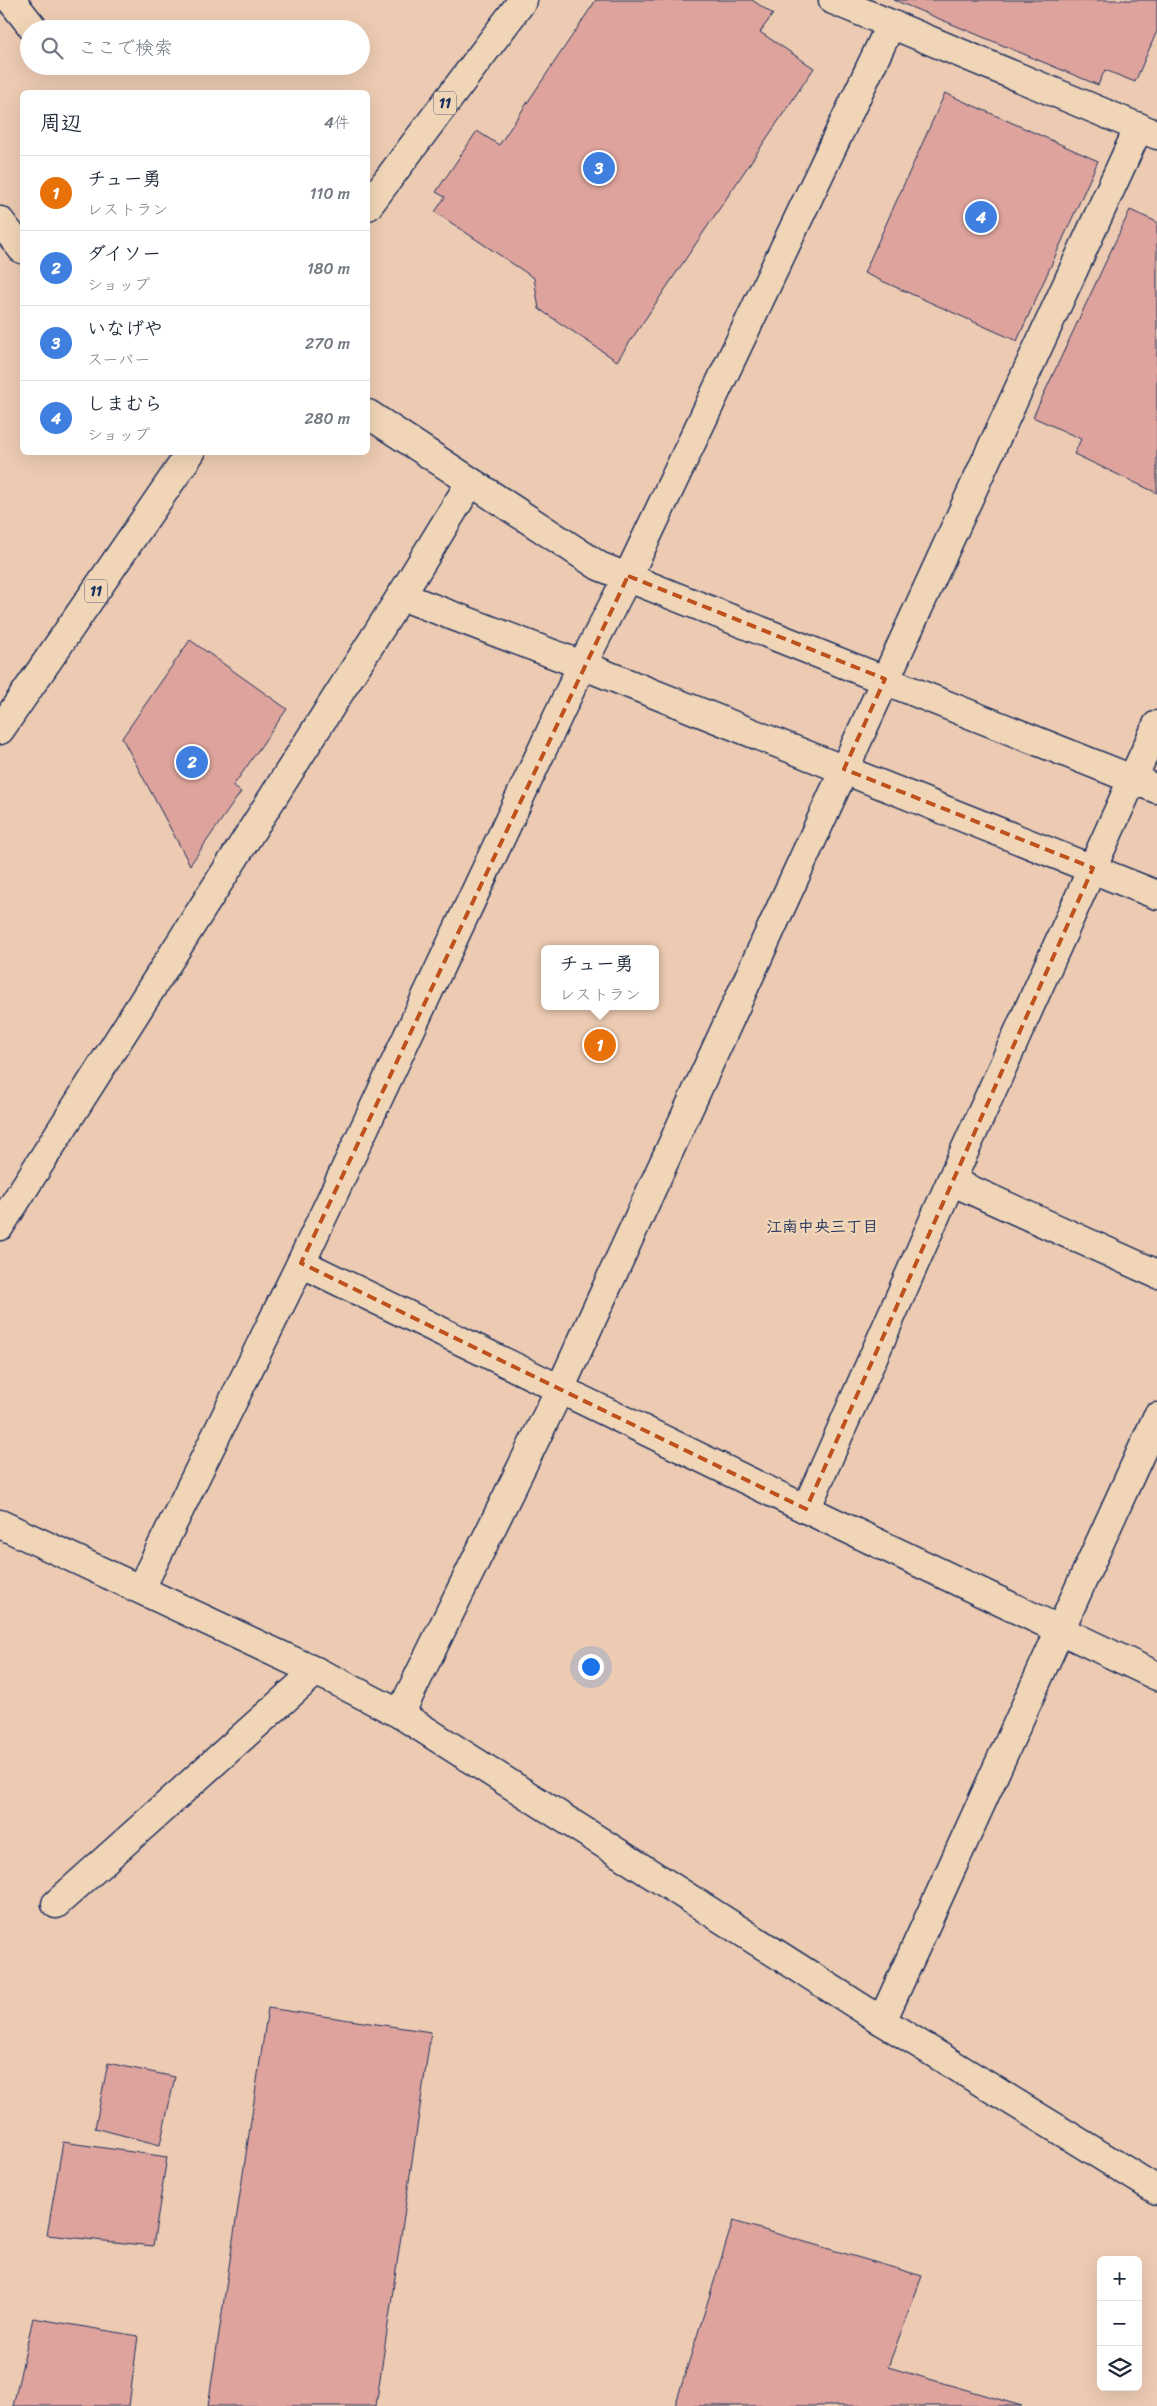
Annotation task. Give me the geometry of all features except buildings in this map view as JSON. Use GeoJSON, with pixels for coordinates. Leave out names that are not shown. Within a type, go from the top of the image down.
{"type":"FeatureCollection","features":[{"type":"Feature","properties":{"kind":"street"},"geometry":{"type":"LineString","coordinates":[[11,0],[27,20]]}},
{"type":"Feature","properties":{"kind":"street","name":"11"},"geometry":{"type":"LineString","coordinates":[[370,203],[523,0]]}},
{"type":"Feature","properties":{"kind":"street"},"geometry":{"type":"LineString","coordinates":[[400,1714],[560,1389],[885,679],[1148,131],[833,0]]}},
{"type":"Feature","properties":{"kind":"street"},"geometry":{"type":"LineString","coordinates":[[141,1588],[301,1263],[582,665],[628,576],[891,24]]}},
{"type":"Feature","properties":{"kind":"street"},"geometry":{"type":"LineString","coordinates":[[0,221],[20,246]]}},
{"type":"Feature","properties":{"kind":"street"},"geometry":{"type":"LineString","coordinates":[[370,415],[470,483],[599,566],[1145,784]]}},
{"type":"Feature","properties":{"kind":"street","name":"11"},"geometry":{"type":"LineString","coordinates":[[0,730],[190,455]]}},
{"type":"Feature","properties":{"kind":"street"},"geometry":{"type":"LineString","coordinates":[[0,1226],[401,596],[470,483]]}},
{"type":"Feature","properties":{"kind":"street"},"geometry":{"type":"LineString","coordinates":[[401,596],[582,665],[1157,895]]}},
{"type":"Feature","properties":{"kind":"street"},"geometry":{"type":"LineString","coordinates":[[806,1509],[951,1181],[1093,868],[1145,784],[1157,726]]}},
{"type":"Feature","properties":{"kind":"street"},"geometry":{"type":"LineString","coordinates":[[951,1181],[1157,1274]]}},
{"type":"Feature","properties":{"kind":"street"},"geometry":{"type":"LineString","coordinates":[[301,1263],[806,1509],[1062,1629],[1157,1676]]}},
{"type":"Feature","properties":{"kind":"street"},"geometry":{"type":"LineString","coordinates":[[882,2022],[1157,1417]]}},
{"type":"Feature","properties":{"kind":"street"},"geometry":{"type":"LineString","coordinates":[[0,1524],[316,1671],[400,1714],[882,2022],[1157,2190]]}},
{"type":"Feature","properties":{"kind":"street"},"geometry":{"type":"LineString","coordinates":[[56,1904],[316,1671]]}},
{"type":"Feature","properties":{"kind":"highlighted area"},"geometry":{"type":"Polygon","coordinates":[[[628,576],[885,679],[844,769],[1093,868],[806,1509],[301,1263],[628,576]]]}},
{"type":"Feature","properties":{"kind":"place","name":"いなげや"},"geometry":{"type":"Point","coordinates":[599,168]}},
{"type":"Feature","properties":{"kind":"place","name":"しまむら"},"geometry":{"type":"Point","coordinates":[981,217]}},
{"type":"Feature","properties":{"kind":"place","name":"ダイソー"},"geometry":{"type":"Point","coordinates":[192,762]}},
{"type":"Feature","properties":{"kind":"place","name":"チュー勇"},"geometry":{"type":"Point","coordinates":[600,1045]}},
{"type":"Feature","properties":{"kind":"district","name":"江南中央三丁目"},"geometry":{"type":"Point","coordinates":[822,1226]}}]}
